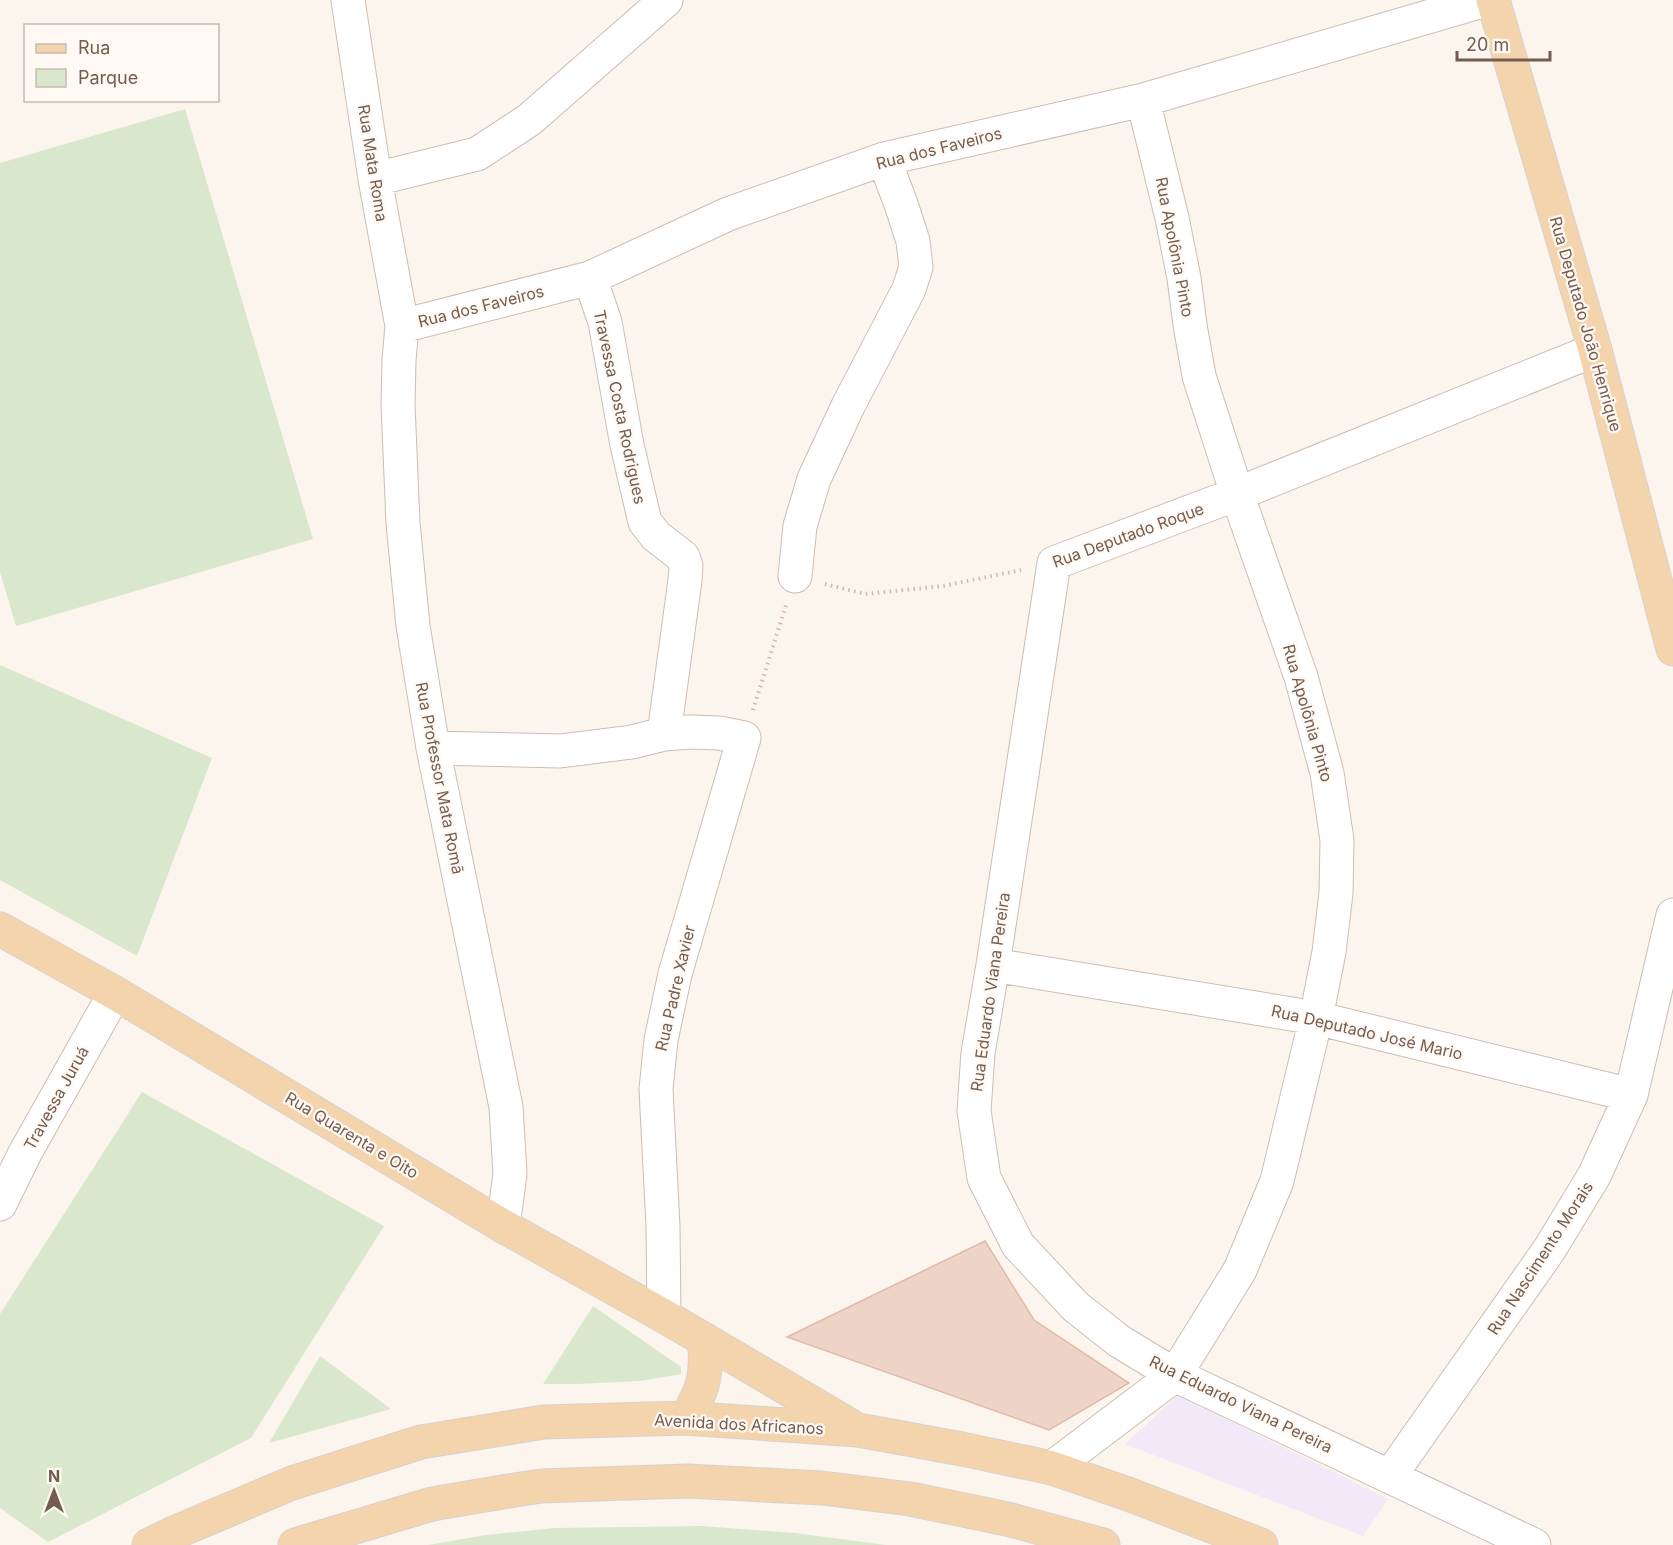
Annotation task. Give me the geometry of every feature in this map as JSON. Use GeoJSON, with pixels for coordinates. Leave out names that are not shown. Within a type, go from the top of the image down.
{"type":"FeatureCollection","features":[{"type":"Feature","properties":{"kind":"main road","name":"Rua Deputado João Henrique"},"geometry":{"type":"LineString","coordinates":[[1493,0],[1595,350],[1673,649]]}},
{"type":"Feature","properties":{"kind":"main road","name":"Rua Quarenta e Oito"},"geometry":{"type":"LineString","coordinates":[[0,929],[115,993],[503,1226],[664,1316],[858,1430]]}},
{"type":"Feature","properties":{"kind":"main road"},"geometry":{"type":"LineString","coordinates":[[685,1418],[697,1401],[704,1381],[706,1360],[704,1340]]}},
{"type":"Feature","properties":{"kind":"main road","name":"Avenida dos Africanos"},"geometry":{"type":"LineString","coordinates":[[149,1545],[291,1483],[421,1442],[544,1422],[685,1418],[858,1430],[1052,1468],[1262,1545]]}},
{"type":"Feature","properties":{"kind":"main road"},"geometry":{"type":"LineString","coordinates":[[295,1545],[432,1504],[515,1490],[541,1486],[687,1481],[822,1488],[910,1499],[1007,1519],[1104,1545]]}},
{"type":"Feature","properties":{"kind":"street","name":"Rua Mata Roma"},"geometry":{"type":"LineString","coordinates":[[348,0],[375,179],[402,326]]}},
{"type":"Feature","properties":{"kind":"street"},"geometry":{"type":"LineString","coordinates":[[375,179],[477,154],[529,120],[666,0]]}},
{"type":"Feature","properties":{"kind":"street","name":"Rua dos Faveiros"},"geometry":{"type":"LineString","coordinates":[[402,326],[590,278],[728,214],[884,159],[1143,100],[1486,0]]}},
{"type":"Feature","properties":{"kind":"street","name":"Rua Apolônia Pinto"},"geometry":{"type":"LineString","coordinates":[[1052,1468],[1175,1375],[1240,1270],[1277,1181],[1316,1018],[1329,952],[1336,893],[1336,840],[1327,772],[1301,677],[1237,495],[1199,376],[1172,218],[1143,100]]}},
{"type":"Feature","properties":{"kind":"street"},"geometry":{"type":"LineString","coordinates":[[795,576],[800,526],[814,478],[848,406],[909,289],[916,267],[913,241],[884,159]]}},
{"type":"Feature","properties":{"kind":"street","name":"Travessa Costa Rodrigues"},"geometry":{"type":"LineString","coordinates":[[590,278],[605,322],[627,445],[645,522],[656,536],[683,557],[686,566],[664,734]]}},
{"type":"Feature","properties":{"kind":"street","name":"Rua Professor Mata Romã"},"geometry":{"type":"LineString","coordinates":[[402,326],[398,405],[403,523],[413,626],[433,748],[506,1107],[510,1174],[503,1226]]}},
{"type":"Feature","properties":{"kind":"street","name":"Rua Deputado Roque"},"geometry":{"type":"LineString","coordinates":[[1054,563],[1237,495],[1595,350]]}},
{"type":"Feature","properties":{"kind":"street","name":"Rua Eduardo Viana Pereira"},"geometry":{"type":"LineString","coordinates":[[1054,563],[978,1053],[974,1111],[984,1178],[1018,1245],[1076,1307],[1119,1341],[1175,1375],[1534,1545]]}},
{"type":"Feature","properties":{"kind":"street"},"geometry":{"type":"LineString","coordinates":[[433,748],[560,751],[690,732],[719,733],[744,738]]}},
{"type":"Feature","properties":{"kind":"street","name":"Rua Padre Xavier"},"geometry":{"type":"LineString","coordinates":[[664,1316],[663,1226],[656,1089],[661,1040],[675,975],[744,738]]}},
{"type":"Feature","properties":{"kind":"street","name":"Rua Nascimento Morais"},"geometry":{"type":"LineString","coordinates":[[1390,1476],[1549,1250],[1594,1176],[1631,1095],[1673,915]]}},
{"type":"Feature","properties":{"kind":"street","name":"Rua Deputado José Mario"},"geometry":{"type":"LineString","coordinates":[[993,965],[1316,1018],[1631,1095]]}},
{"type":"Feature","properties":{"kind":"street","name":"Travessa Juruá"},"geometry":{"type":"LineString","coordinates":[[0,1204],[13,1146],[115,993]]}},
{"type":"Feature","properties":{"kind":"path","name":"Rua Deputado Roque"},"geometry":{"type":"LineString","coordinates":[[795,576],[865,594],[943,586],[1054,563]]}},
{"type":"Feature","properties":{"kind":"path"},"geometry":{"type":"LineString","coordinates":[[744,738],[795,576]]}},
{"type":"Feature","properties":{"kind":"shaded area"},"geometry":{"type":"Polygon","coordinates":[[[1178,1395],[1388,1499],[1363,1536],[1125,1444],[1178,1395]]]}},
{"type":"Feature","properties":{"kind":"green space"},"geometry":{"type":"Polygon","coordinates":[[[185,109],[313,539],[16,626],[0,572],[0,163],[185,109]]]}},
{"type":"Feature","properties":{"kind":"green space"},"geometry":{"type":"Polygon","coordinates":[[[0,665],[212,758],[137,956],[0,880],[0,665]]]}},
{"type":"Feature","properties":{"kind":"green space"},"geometry":{"type":"Polygon","coordinates":[[[142,1092],[384,1226],[251,1438],[48,1542],[0,1508],[0,1314],[142,1092]]]}},
{"type":"Feature","properties":{"kind":"green space"},"geometry":{"type":"Polygon","coordinates":[[[593,1306],[681,1367],[681,1374],[640,1381],[543,1384],[593,1306]]]}},
{"type":"Feature","properties":{"kind":"green space"},"geometry":{"type":"Polygon","coordinates":[[[320,1356],[391,1409],[269,1443],[320,1356]]]}},
{"type":"Feature","properties":{"kind":"green space"},"geometry":{"type":"Polygon","coordinates":[[[701,1526],[795,1533],[886,1545],[428,1545],[486,1535],[555,1528],[701,1526]]]}},
{"type":"Feature","properties":{"kind":"building"},"geometry":{"type":"Polygon","coordinates":[[[985,1241],[1034,1320],[1129,1383],[1049,1430],[787,1337],[985,1241]]]}}]}
